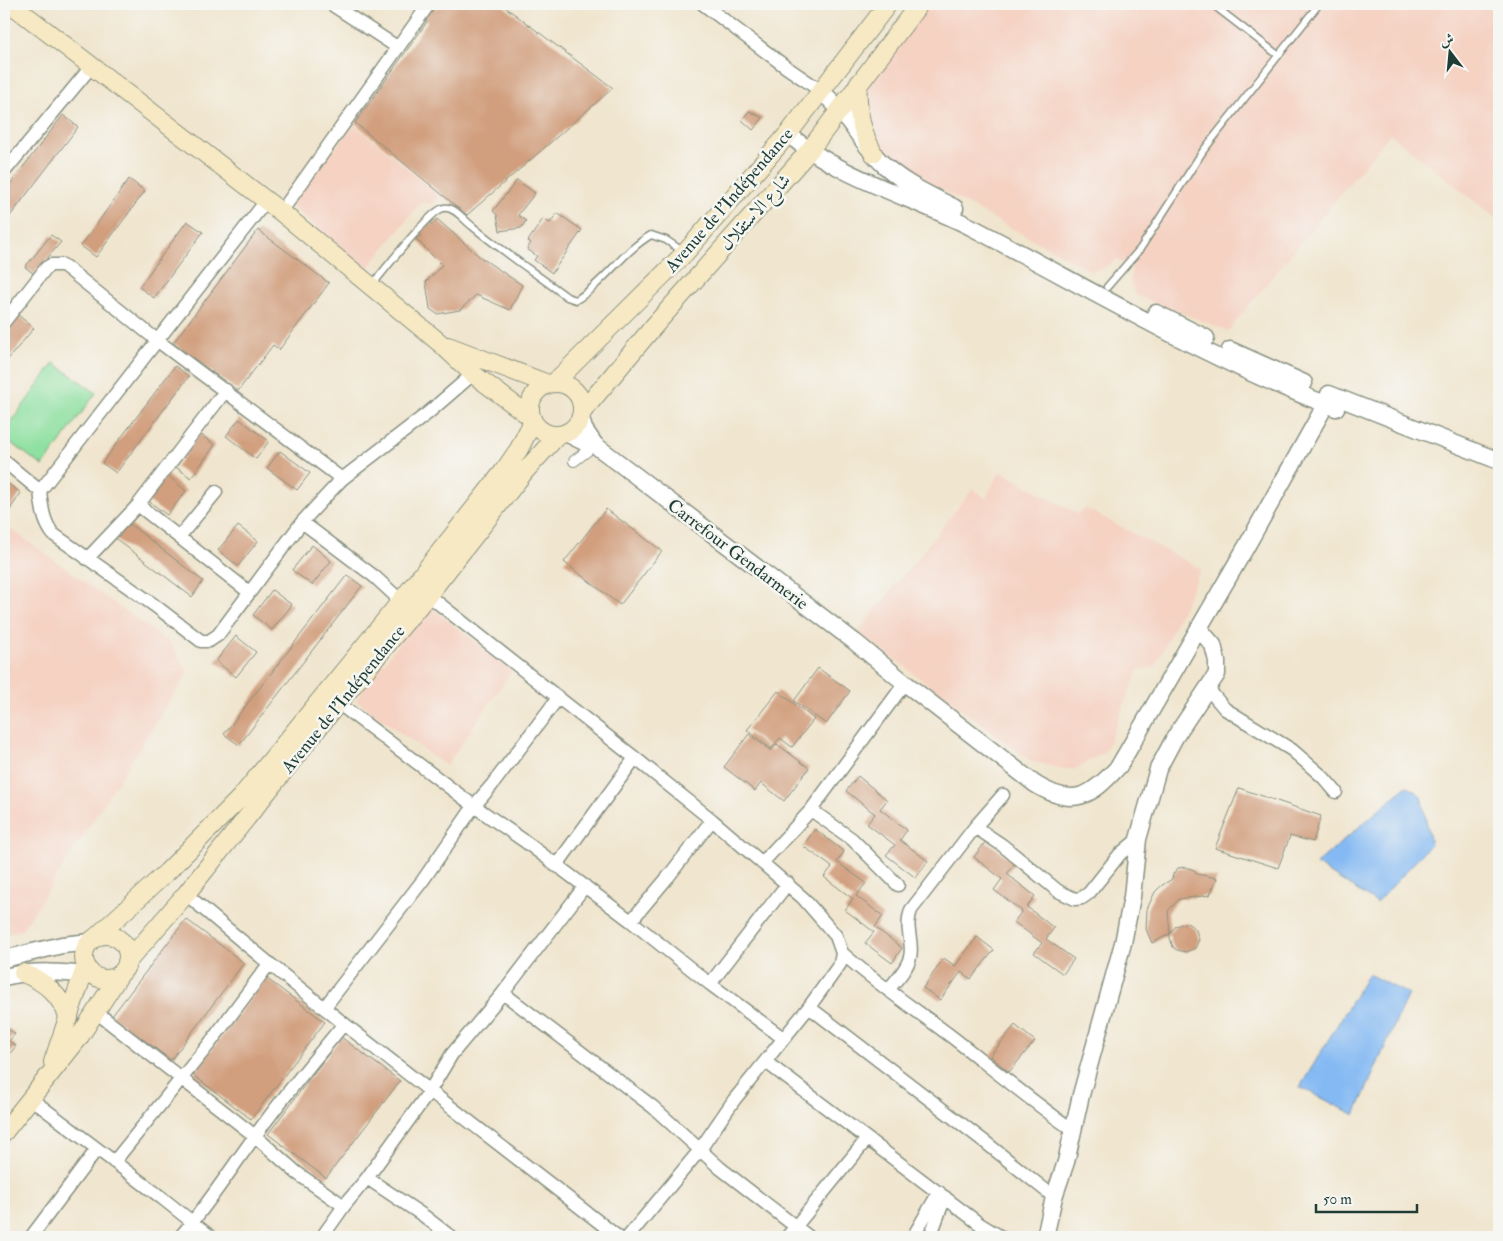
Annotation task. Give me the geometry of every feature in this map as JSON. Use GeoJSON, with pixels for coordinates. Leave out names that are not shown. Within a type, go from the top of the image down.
{"type":"FeatureCollection","features":[{"type":"Feature","properties":{"kind":"main road","name":"Carrefour Gendarmerie"},"geometry":{"type":"LineString","coordinates":[[11,4],[280,212],[440,343],[473,374],[532,419],[543,431],[562,434]]}},
{"type":"Feature","properties":{"kind":"main road","name":"Avenue de l'Indépendance"},"geometry":{"type":"LineString","coordinates":[[551,383],[686,252],[788,134],[888,4]]}},
{"type":"Feature","properties":{"kind":"main road","name":"شارع الاستقلال"},"geometry":{"type":"LineString","coordinates":[[581,415],[654,326],[810,151],[914,6]]}},
{"type":"Feature","properties":{"kind":"main road"},"geometry":{"type":"LineString","coordinates":[[858,84],[859,119],[864,137],[873,154]]}},
{"type":"Feature","properties":{"kind":"main road"},"geometry":{"type":"LineString","coordinates":[[440,343],[551,383],[569,386],[575,391],[582,404],[581,415],[577,424],[562,434]]}},
{"type":"Feature","properties":{"kind":"main road"},"geometry":{"type":"LineString","coordinates":[[532,419],[531,401],[541,388],[551,383]]}},
{"type":"Feature","properties":{"kind":"main road","name":"Avenue de l'Indépendance"},"geometry":{"type":"LineString","coordinates":[[92,940],[168,872],[241,797],[401,601],[503,472],[519,449],[532,419]]}},
{"type":"Feature","properties":{"kind":"main road","name":"Avenue de l'Indépendance"},"geometry":{"type":"LineString","coordinates":[[4,1132],[59,1064],[124,968],[186,894],[338,703],[428,595],[525,471],[562,434]]}},
{"type":"Feature","properties":{"kind":"main road"},"geometry":{"type":"LineString","coordinates":[[102,936],[116,938],[126,948],[124,968],[108,979],[88,972],[84,953],[92,940],[102,936]]}},
{"type":"Feature","properties":{"kind":"main road","name":"Avenue de l'Indépendance"},"geometry":{"type":"LineString","coordinates":[[46,1079],[88,972]]}},
{"type":"Feature","properties":{"kind":"main road"},"geometry":{"type":"LineString","coordinates":[[23,973],[41,982],[56,995],[64,1006],[69,1018]]}},
{"type":"Feature","properties":{"kind":"street"},"geometry":{"type":"LineString","coordinates":[[331,4],[397,47]]}},
{"type":"Feature","properties":{"kind":"street"},"geometry":{"type":"LineString","coordinates":[[280,212],[429,4]]}},
{"type":"Feature","properties":{"kind":"street"},"geometry":{"type":"LineString","coordinates":[[703,4],[786,67],[821,90],[840,110],[873,154],[898,176],[916,188],[1327,399],[1499,470]]}},
{"type":"Feature","properties":{"kind":"street"},"geometry":{"type":"LineString","coordinates":[[4,172],[91,67]]}},
{"type":"Feature","properties":{"kind":"street"},"geometry":{"type":"LineString","coordinates":[[788,134],[810,151],[841,169],[972,228],[1261,378],[1327,399],[1499,461]]}},
{"type":"Feature","properties":{"kind":"street"},"geometry":{"type":"LineString","coordinates":[[40,491],[266,201]]}},
{"type":"Feature","properties":{"kind":"street"},"geometry":{"type":"LineString","coordinates":[[4,322],[46,268],[51,265],[62,265],[158,341],[226,390],[342,479]]}},
{"type":"Feature","properties":{"kind":"street"},"geometry":{"type":"LineString","coordinates":[[4,460],[40,491],[44,518],[47,527],[53,534],[154,604],[201,642],[209,641],[218,634],[302,522],[342,479],[428,413],[473,374]]}},
{"type":"Feature","properties":{"kind":"street"},"geometry":{"type":"LineString","coordinates":[[87,559],[138,505],[226,390]]}},
{"type":"Feature","properties":{"kind":"street","name":"Carrefour Gendarmerie"},"geometry":{"type":"LineString","coordinates":[[562,434],[588,444],[596,445],[855,642],[1035,784],[1058,795],[1075,797],[1087,794],[1109,777],[1118,766],[1251,539],[1327,399]]}},
{"type":"Feature","properties":{"kind":"street"},"geometry":{"type":"LineString","coordinates":[[574,461],[596,445],[584,429],[581,415]]}},
{"type":"Feature","properties":{"kind":"street"},"geometry":{"type":"LineString","coordinates":[[179,537],[216,492]]}},
{"type":"Feature","properties":{"kind":"street"},"geometry":{"type":"LineString","coordinates":[[138,505],[249,592]]}},
{"type":"Feature","properties":{"kind":"street"},"geometry":{"type":"LineString","coordinates":[[302,522],[375,577],[401,601]]}},
{"type":"Feature","properties":{"kind":"street"},"geometry":{"type":"LineString","coordinates":[[428,595],[635,758],[788,883],[836,936],[842,953],[840,964],[809,1007],[734,1100],[699,1151],[628,1237]]}},
{"type":"Feature","properties":{"kind":"street"},"geometry":{"type":"LineString","coordinates":[[1045,1237],[1054,1197],[1066,1162],[1123,943],[1132,897],[1138,839],[1158,769],[1181,728],[1217,674],[1217,661],[1212,645],[1199,629]]}},
{"type":"Feature","properties":{"kind":"street"},"geometry":{"type":"LineString","coordinates":[[762,863],[811,810],[905,683]]}},
{"type":"Feature","properties":{"kind":"street"},"geometry":{"type":"LineString","coordinates":[[1208,689],[1225,709],[1292,750],[1323,777],[1336,792]]}},
{"type":"Feature","properties":{"kind":"street"},"geometry":{"type":"LineString","coordinates":[[324,1008],[423,880],[474,806],[558,698]]}},
{"type":"Feature","properties":{"kind":"street"},"geometry":{"type":"LineString","coordinates":[[338,703],[474,806],[631,920],[710,984],[783,1038]]}},
{"type":"Feature","properties":{"kind":"street"},"geometry":{"type":"LineString","coordinates":[[556,866],[635,758]]}},
{"type":"Feature","properties":{"kind":"street"},"geometry":{"type":"LineString","coordinates":[[888,990],[908,964],[910,957],[908,919],[911,910],[1003,795]]}},
{"type":"Feature","properties":{"kind":"street"},"geometry":{"type":"LineString","coordinates":[[811,810],[852,839],[898,885]]}},
{"type":"Feature","properties":{"kind":"street"},"geometry":{"type":"LineString","coordinates":[[631,920],[712,820]]}},
{"type":"Feature","properties":{"kind":"street"},"geometry":{"type":"LineString","coordinates":[[976,827],[1002,845],[1058,891],[1075,899],[1090,894],[1120,854],[1138,839]]}},
{"type":"Feature","properties":{"kind":"street"},"geometry":{"type":"LineString","coordinates":[[710,984],[788,883]]}},
{"type":"Feature","properties":{"kind":"street"},"geometry":{"type":"LineString","coordinates":[[322,1237],[429,1092],[452,1054],[503,993],[585,886]]}},
{"type":"Feature","properties":{"kind":"street"},"geometry":{"type":"LineString","coordinates":[[186,894],[344,1025],[382,1052],[429,1092],[618,1237]]}},
{"type":"Feature","properties":{"kind":"street"},"geometry":{"type":"LineString","coordinates":[[4,960],[62,945],[92,940]]}},
{"type":"Feature","properties":{"kind":"street"},"geometry":{"type":"LineString","coordinates":[[842,953],[888,990],[951,1036],[1043,1110],[1073,1130]]}},
{"type":"Feature","properties":{"kind":"street"},"geometry":{"type":"LineString","coordinates":[[114,1162],[181,1079],[269,964]]}},
{"type":"Feature","properties":{"kind":"street"},"geometry":{"type":"LineString","coordinates":[[4,977],[23,973],[88,972]]}},
{"type":"Feature","properties":{"kind":"street"},"geometry":{"type":"LineString","coordinates":[[503,993],[653,1107],[699,1151],[791,1232],[809,1237]]}},
{"type":"Feature","properties":{"kind":"street"},"geometry":{"type":"LineString","coordinates":[[809,1007],[1054,1197]]}},
{"type":"Feature","properties":{"kind":"street"},"geometry":{"type":"LineString","coordinates":[[96,1012],[255,1136],[297,1173],[344,1206]]}},
{"type":"Feature","properties":{"kind":"street"},"geometry":{"type":"LineString","coordinates":[[180,1237],[255,1136],[344,1025]]}},
{"type":"Feature","properties":{"kind":"street"},"geometry":{"type":"LineString","coordinates":[[766,1062],[981,1225],[1001,1237]]}},
{"type":"Feature","properties":{"kind":"street"},"geometry":{"type":"LineString","coordinates":[[30,1098],[211,1237]]}},
{"type":"Feature","properties":{"kind":"street"},"geometry":{"type":"LineString","coordinates":[[791,1232],[867,1139]]}},
{"type":"Feature","properties":{"kind":"street"},"geometry":{"type":"LineString","coordinates":[[31,1237],[97,1149]]}},
{"type":"Feature","properties":{"kind":"street"},"geometry":{"type":"LineString","coordinates":[[367,1178],[424,1216],[450,1237]]}},
{"type":"Feature","properties":{"kind":"street"},"geometry":{"type":"LineString","coordinates":[[913,1237],[942,1195]]}},
{"type":"Feature","properties":{"kind":"street"},"geometry":{"type":"LineString","coordinates":[[930,1237],[942,1195]]}},
{"type":"Feature","properties":{"kind":"lane"},"geometry":{"type":"LineString","coordinates":[[1212,4],[1278,54]]}},
{"type":"Feature","properties":{"kind":"lane"},"geometry":{"type":"LineString","coordinates":[[1107,287],[1140,249],[1203,151],[1319,4]]}},
{"type":"Feature","properties":{"kind":"lane"},"geometry":{"type":"LineString","coordinates":[[371,286],[418,229],[442,207],[451,208],[478,231],[567,297],[576,300],[586,294],[625,254],[651,235],[666,240],[686,252]]}},
{"type":"Feature","properties":{"kind":"shaded area"},"geometry":{"type":"Polygon","coordinates":[[[930,4],[1499,4],[1499,221],[1390,134],[1228,331],[1135,295],[1130,283],[1132,268],[1117,259],[1104,268],[1091,271],[885,160],[866,121],[866,86],[930,4]]]}},
{"type":"Feature","properties":{"kind":"shaded area"},"geometry":{"type":"Polygon","coordinates":[[[354,124],[438,194],[433,205],[421,202],[367,269],[291,206],[354,124]]]}},
{"type":"Feature","properties":{"kind":"shaded area"},"geometry":{"type":"Polygon","coordinates":[[[1000,471],[1078,514],[1085,508],[1201,569],[1155,667],[1138,670],[1105,752],[1075,769],[1062,769],[1031,761],[858,632],[973,489],[986,498],[1000,471]]]}},
{"type":"Feature","properties":{"kind":"shaded area"},"geometry":{"type":"Polygon","coordinates":[[[4,524],[171,644],[188,673],[22,930],[4,935],[4,524]]]}},
{"type":"Feature","properties":{"kind":"shaded area"},"geometry":{"type":"Polygon","coordinates":[[[428,605],[512,671],[446,766],[356,700],[428,605]]]}},
{"type":"Feature","properties":{"kind":"green space"},"geometry":{"type":"Polygon","coordinates":[[[54,363],[96,393],[43,466],[4,438],[4,432],[54,363]]]}},
{"type":"Feature","properties":{"kind":"water"},"geometry":{"type":"Polygon","coordinates":[[[1407,786],[1421,796],[1431,844],[1377,903],[1316,864],[1407,786]]]}},
{"type":"Feature","properties":{"kind":"water"},"geometry":{"type":"Polygon","coordinates":[[[1368,974],[1408,994],[1355,1115],[1300,1087],[1368,974]]]}},
{"type":"Feature","properties":{"kind":"building"},"geometry":{"type":"Polygon","coordinates":[[[440,4],[501,4],[613,88],[467,215],[355,123],[427,22],[425,11],[428,7],[437,8],[440,4]]]}},
{"type":"Feature","properties":{"kind":"building"},"geometry":{"type":"Polygon","coordinates":[[[749,111],[763,118],[753,130],[742,120],[749,111]]]}},
{"type":"Feature","properties":{"kind":"building"},"geometry":{"type":"Polygon","coordinates":[[[63,115],[78,127],[4,224],[4,192],[63,115]]]}},
{"type":"Feature","properties":{"kind":"building"},"geometry":{"type":"Polygon","coordinates":[[[129,179],[145,191],[96,257],[81,246],[129,179]]]}},
{"type":"Feature","properties":{"kind":"building"},"geometry":{"type":"Polygon","coordinates":[[[517,180],[535,193],[518,215],[526,221],[521,228],[500,231],[497,215],[493,211],[517,180]]]}},
{"type":"Feature","properties":{"kind":"building"},"geometry":{"type":"Polygon","coordinates":[[[557,213],[582,230],[552,273],[534,260],[537,256],[527,249],[531,243],[528,241],[543,219],[550,223],[557,213]]]}},
{"type":"Feature","properties":{"kind":"building"},"geometry":{"type":"Polygon","coordinates":[[[437,219],[480,257],[522,285],[510,310],[476,295],[460,310],[437,314],[430,309],[426,282],[442,265],[416,239],[422,235],[420,233],[429,223],[432,225],[437,219]]]}},
{"type":"Feature","properties":{"kind":"building"},"geometry":{"type":"Polygon","coordinates":[[[187,221],[203,232],[154,298],[139,287],[187,221]]]}},
{"type":"Feature","properties":{"kind":"building"},"geometry":{"type":"Polygon","coordinates":[[[258,230],[329,283],[279,350],[273,345],[238,391],[173,343],[258,230]]]}},
{"type":"Feature","properties":{"kind":"building"},"geometry":{"type":"Polygon","coordinates":[[[51,235],[61,242],[34,274],[25,267],[51,235]]]}},
{"type":"Feature","properties":{"kind":"building"},"geometry":{"type":"Polygon","coordinates":[[[18,315],[34,328],[4,364],[4,332],[18,315]]]}},
{"type":"Feature","properties":{"kind":"building"},"geometry":{"type":"Polygon","coordinates":[[[175,366],[189,376],[116,473],[102,463],[175,366]]]}},
{"type":"Feature","properties":{"kind":"building"},"geometry":{"type":"Polygon","coordinates":[[[239,419],[269,441],[256,459],[226,436],[239,419]]]}},
{"type":"Feature","properties":{"kind":"building"},"geometry":{"type":"Polygon","coordinates":[[[200,434],[215,445],[191,478],[176,467],[200,434]]]}},
{"type":"Feature","properties":{"kind":"building"},"geometry":{"type":"Polygon","coordinates":[[[280,451],[310,473],[297,490],[267,468],[280,451]]]}},
{"type":"Feature","properties":{"kind":"building"},"geometry":{"type":"Polygon","coordinates":[[[167,475],[186,491],[167,515],[147,500],[167,475]]]}},
{"type":"Feature","properties":{"kind":"building"},"geometry":{"type":"Polygon","coordinates":[[[6,482],[21,493],[9,511],[4,507],[4,486],[6,482]]]}},
{"type":"Feature","properties":{"kind":"building"},"geometry":{"type":"Polygon","coordinates":[[[606,509],[662,551],[620,605],[564,562],[606,509]]]}},
{"type":"Feature","properties":{"kind":"building"},"geometry":{"type":"Polygon","coordinates":[[[127,522],[203,581],[192,597],[115,538],[127,522]]]}},
{"type":"Feature","properties":{"kind":"building"},"geometry":{"type":"Polygon","coordinates":[[[238,526],[258,541],[238,566],[218,550],[238,526]]]}},
{"type":"Feature","properties":{"kind":"building"},"geometry":{"type":"Polygon","coordinates":[[[312,545],[331,561],[312,585],[292,570],[312,545]]]}},
{"type":"Feature","properties":{"kind":"building"},"geometry":{"type":"Polygon","coordinates":[[[347,575],[362,586],[239,745],[224,734],[347,575]]]}},
{"type":"Feature","properties":{"kind":"building"},"geometry":{"type":"Polygon","coordinates":[[[272,590],[292,605],[272,630],[253,615],[272,590]]]}},
{"type":"Feature","properties":{"kind":"building"},"geometry":{"type":"Polygon","coordinates":[[[236,636],[256,652],[236,677],[216,661],[236,636]]]}},
{"type":"Feature","properties":{"kind":"building"},"geometry":{"type":"Polygon","coordinates":[[[818,668],[850,691],[826,724],[794,701],[818,668]]]}},
{"type":"Feature","properties":{"kind":"building"},"geometry":{"type":"Polygon","coordinates":[[[778,691],[814,719],[792,747],[780,738],[771,749],[747,730],[778,691]]]}},
{"type":"Feature","properties":{"kind":"building"},"geometry":{"type":"Polygon","coordinates":[[[749,734],[771,751],[777,744],[809,768],[784,801],[761,783],[755,791],[724,767],[749,734]]]}},
{"type":"Feature","properties":{"kind":"building"},"geometry":{"type":"Polygon","coordinates":[[[858,776],[887,800],[880,809],[907,830],[900,840],[928,861],[916,878],[886,855],[895,845],[867,824],[875,814],[846,791],[858,776]]]}},
{"type":"Feature","properties":{"kind":"building"},"geometry":{"type":"Polygon","coordinates":[[[1239,788],[1321,816],[1313,842],[1290,836],[1278,868],[1215,848],[1239,788]]]}},
{"type":"Feature","properties":{"kind":"building"},"geometry":{"type":"Polygon","coordinates":[[[815,829],[844,852],[837,862],[866,883],[856,896],[883,916],[875,927],[902,948],[892,963],[865,943],[874,932],[845,910],[853,899],[824,877],[832,867],[803,846],[815,829]]]}},
{"type":"Feature","properties":{"kind":"building"},"geometry":{"type":"Polygon","coordinates":[[[986,841],[1015,863],[1007,874],[1035,896],[1027,907],[1054,928],[1046,939],[1074,959],[1063,974],[1034,953],[1042,943],[1014,922],[1022,911],[994,890],[1002,879],[974,857],[986,841]]]}},
{"type":"Feature","properties":{"kind":"building"},"geometry":{"type":"Polygon","coordinates":[[[1186,867],[1194,870],[1197,874],[1217,878],[1210,895],[1179,899],[1168,911],[1170,934],[1152,943],[1146,929],[1147,909],[1155,892],[1172,879],[1173,874],[1178,868],[1186,867]]]}},
{"type":"Feature","properties":{"kind":"building"},"geometry":{"type":"Polygon","coordinates":[[[186,919],[244,963],[171,1060],[112,1016],[186,919]]]}},
{"type":"Feature","properties":{"kind":"building"},"geometry":{"type":"Polygon","coordinates":[[[1185,923],[1196,930],[1199,940],[1195,948],[1186,952],[1173,947],[1170,934],[1176,926],[1185,923]]]}},
{"type":"Feature","properties":{"kind":"building"},"geometry":{"type":"Polygon","coordinates":[[[977,937],[994,950],[971,979],[961,972],[940,1000],[923,988],[944,958],[955,966],[977,937]]]}},
{"type":"Feature","properties":{"kind":"building"},"geometry":{"type":"Polygon","coordinates":[[[266,978],[325,1022],[251,1119],[193,1075],[266,978]]]}},
{"type":"Feature","properties":{"kind":"building"},"geometry":{"type":"Polygon","coordinates":[[[1015,1025],[1035,1041],[1009,1072],[990,1056],[1015,1025]]]}},
{"type":"Feature","properties":{"kind":"building"},"geometry":{"type":"Polygon","coordinates":[[[4,1026],[15,1034],[9,1041],[16,1046],[4,1061],[4,1026]]]}},
{"type":"Feature","properties":{"kind":"building"},"geometry":{"type":"Polygon","coordinates":[[[341,1037],[400,1081],[326,1178],[268,1134],[341,1037]]]}}]}
